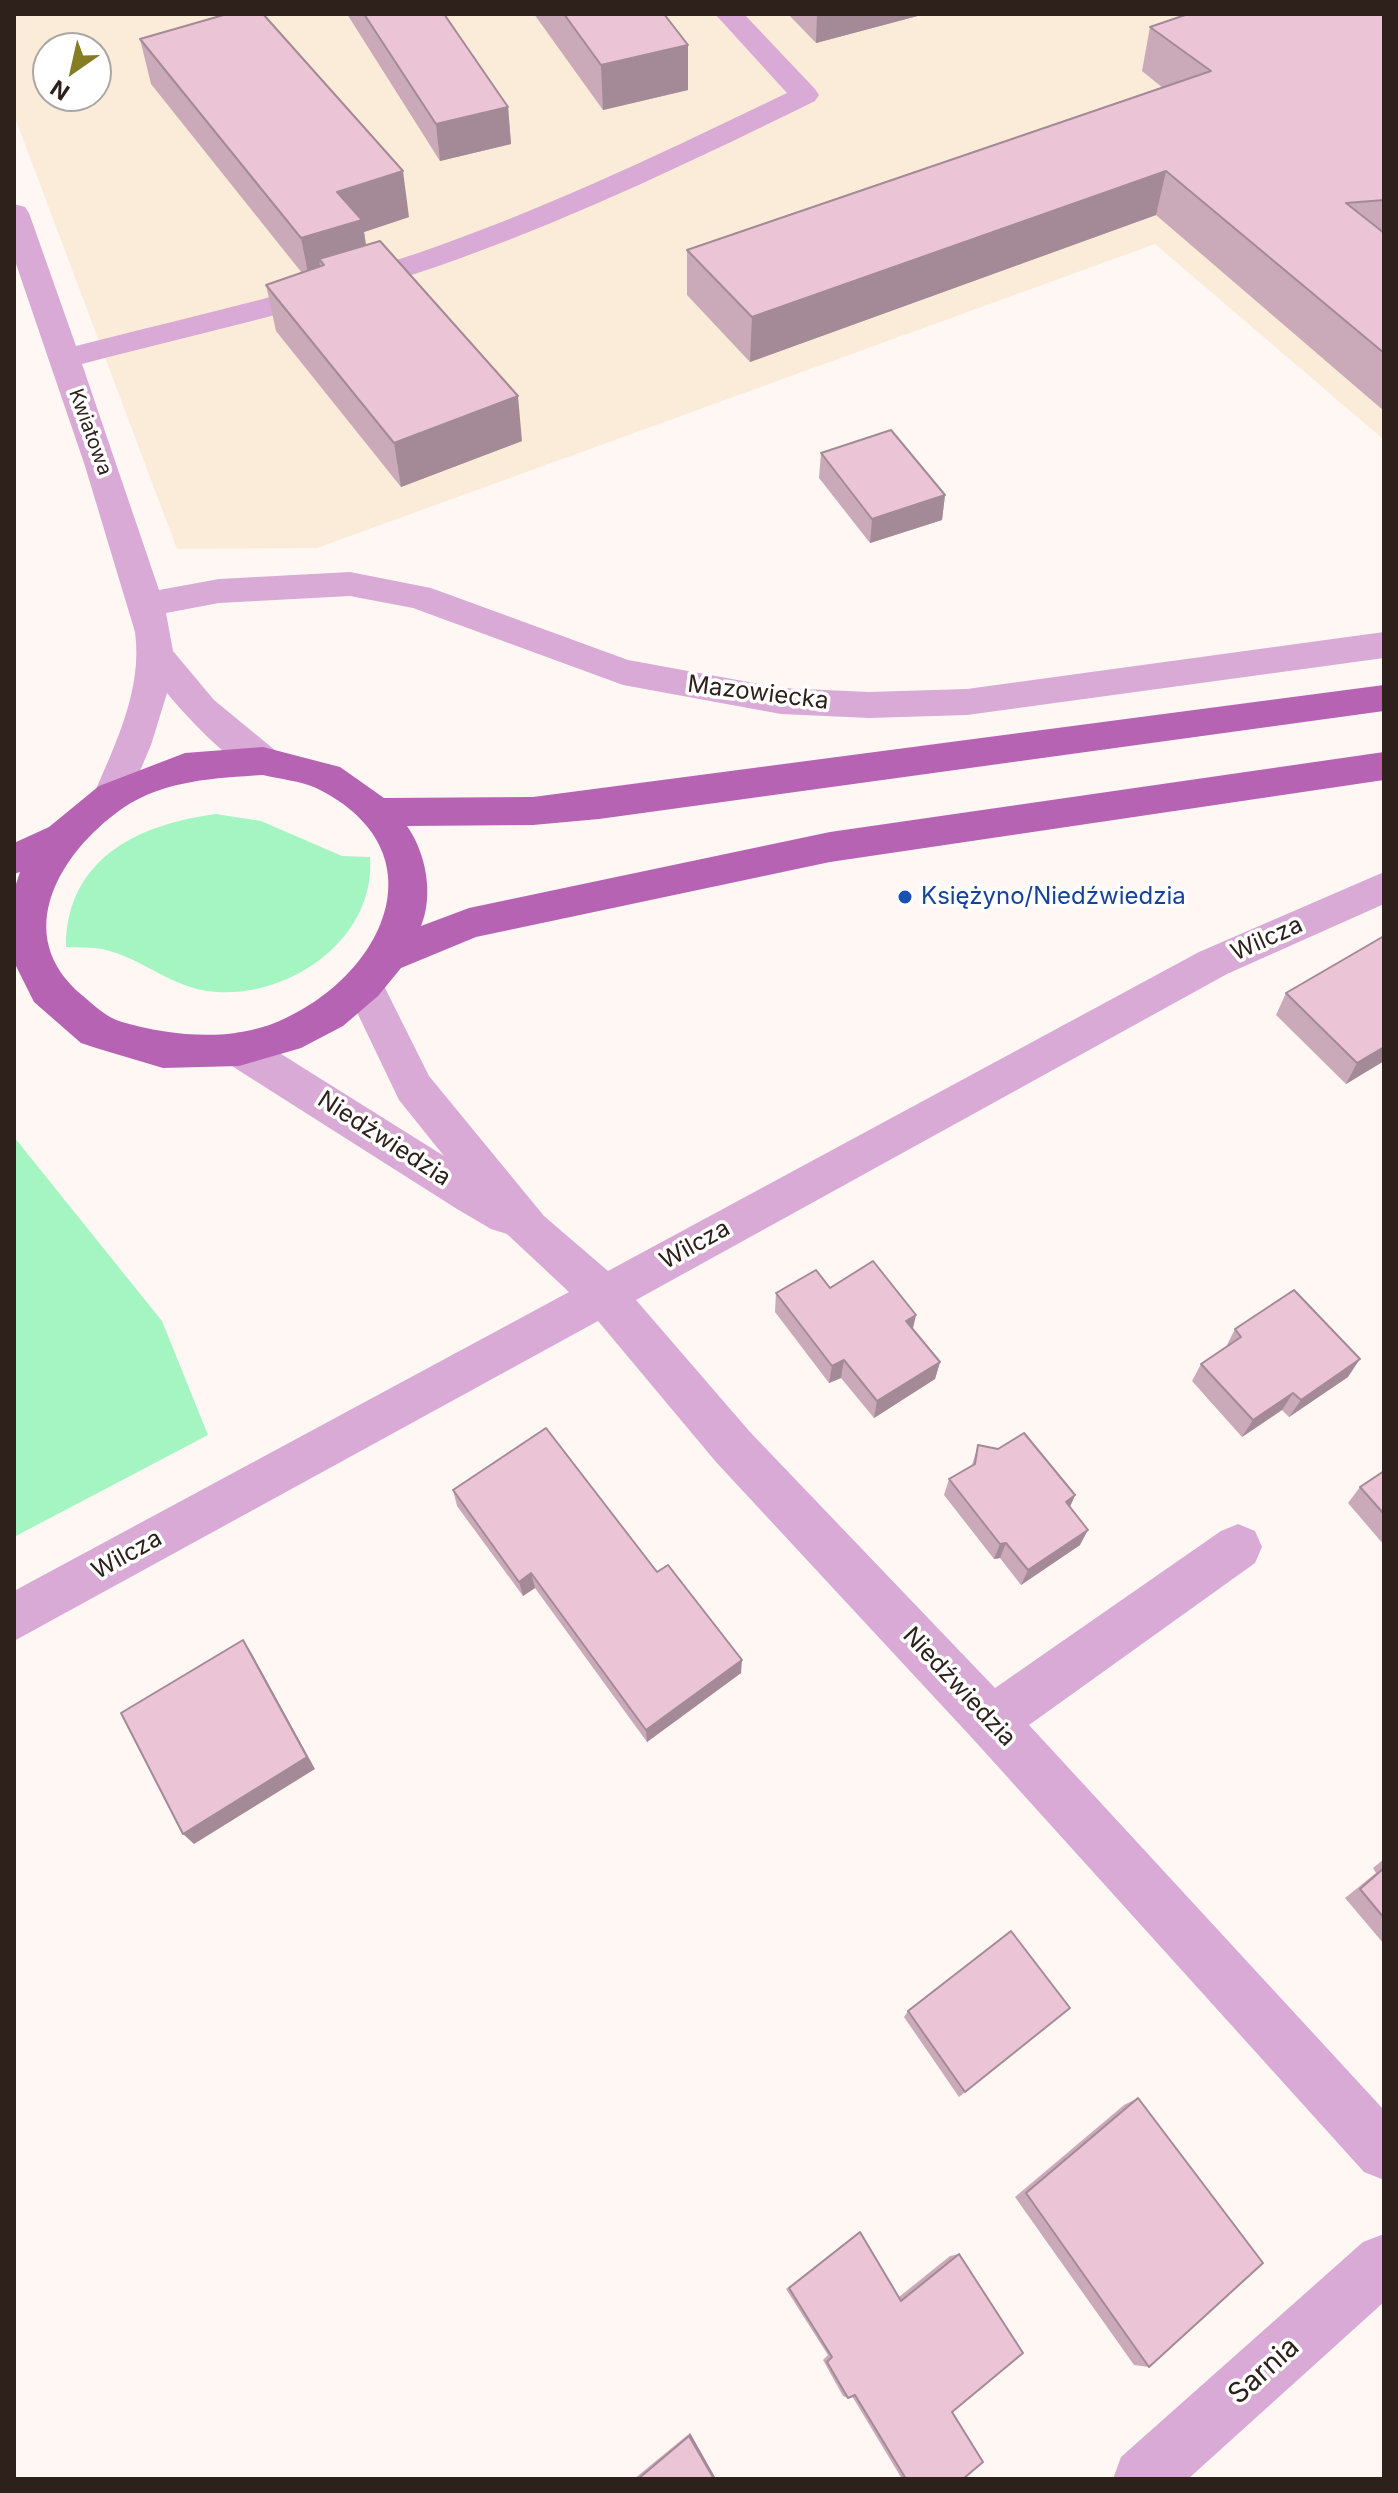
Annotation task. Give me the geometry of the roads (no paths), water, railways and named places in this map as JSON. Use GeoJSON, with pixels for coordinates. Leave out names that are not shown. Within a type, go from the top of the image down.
{"type":"FeatureCollection","features":[{"type":"Feature","properties":{"kind":"main road"},"geometry":{"type":"LineString","coordinates":[[377,812],[533,811],[599,805],[1384,698]]}},
{"type":"Feature","properties":{"kind":"main road"},"geometry":{"type":"LineString","coordinates":[[14,859],[63,837],[112,796],[185,767],[263,761],[327,777],[377,812],[398,843],[408,880],[404,919],[376,971]]}},
{"type":"Feature","properties":{"kind":"main road"},"geometry":{"type":"LineString","coordinates":[[63,837],[38,874],[27,914],[31,992],[96,1031],[163,1051],[239,1049],[297,1030],[329,1014],[376,971],[469,923],[830,847],[1384,766]]}},
{"type":"Feature","properties":{"kind":"street"},"geometry":{"type":"LineString","coordinates":[[63,359],[389,272],[450,252],[629,180],[805,95],[729,14]]}},
{"type":"Feature","properties":{"kind":"street","name":"Kwiatowa"},"geometry":{"type":"LineString","coordinates":[[14,213],[63,359],[100,456],[145,605],[155,654],[144,718],[112,796]]}},
{"type":"Feature","properties":{"kind":"street","name":"Mazowiecka"},"geometry":{"type":"LineString","coordinates":[[145,605],[219,591],[350,584],[419,597],[623,672],[781,701],[869,705],[967,702],[1384,645]]}},
{"type":"Feature","properties":{"kind":"street","name":"Kwiatowa"},"geometry":{"type":"LineString","coordinates":[[155,654],[201,709],[263,761]]}},
{"type":"Feature","properties":{"kind":"street","name":"Wilcza"},"geometry":{"type":"LineString","coordinates":[[14,1617],[1213,963],[1384,887]]}},
{"type":"Feature","properties":{"kind":"street","name":"Niedźwiedzia"},"geometry":{"type":"LineString","coordinates":[[376,971],[414,1088],[529,1229],[604,1295],[733,1447],[991,1721],[1384,2152]]}},
{"type":"Feature","properties":{"kind":"street","name":"Niedźwiedzia"},"geometry":{"type":"LineString","coordinates":[[239,1049],[320,1096],[440,1177],[529,1229]]}},
{"type":"Feature","properties":{"kind":"street"},"geometry":{"type":"LineString","coordinates":[[991,1721],[1238,1547]]}},
{"type":"Feature","properties":{"kind":"street","name":"Sarnia"},"geometry":{"type":"LineString","coordinates":[[1143,2479],[1384,2263]]}},
{"type":"Feature","properties":{"kind":"place","name":"Księżyno/Niedźwiedzia"},"geometry":{"type":"Point","coordinates":[905,897]}}]}
